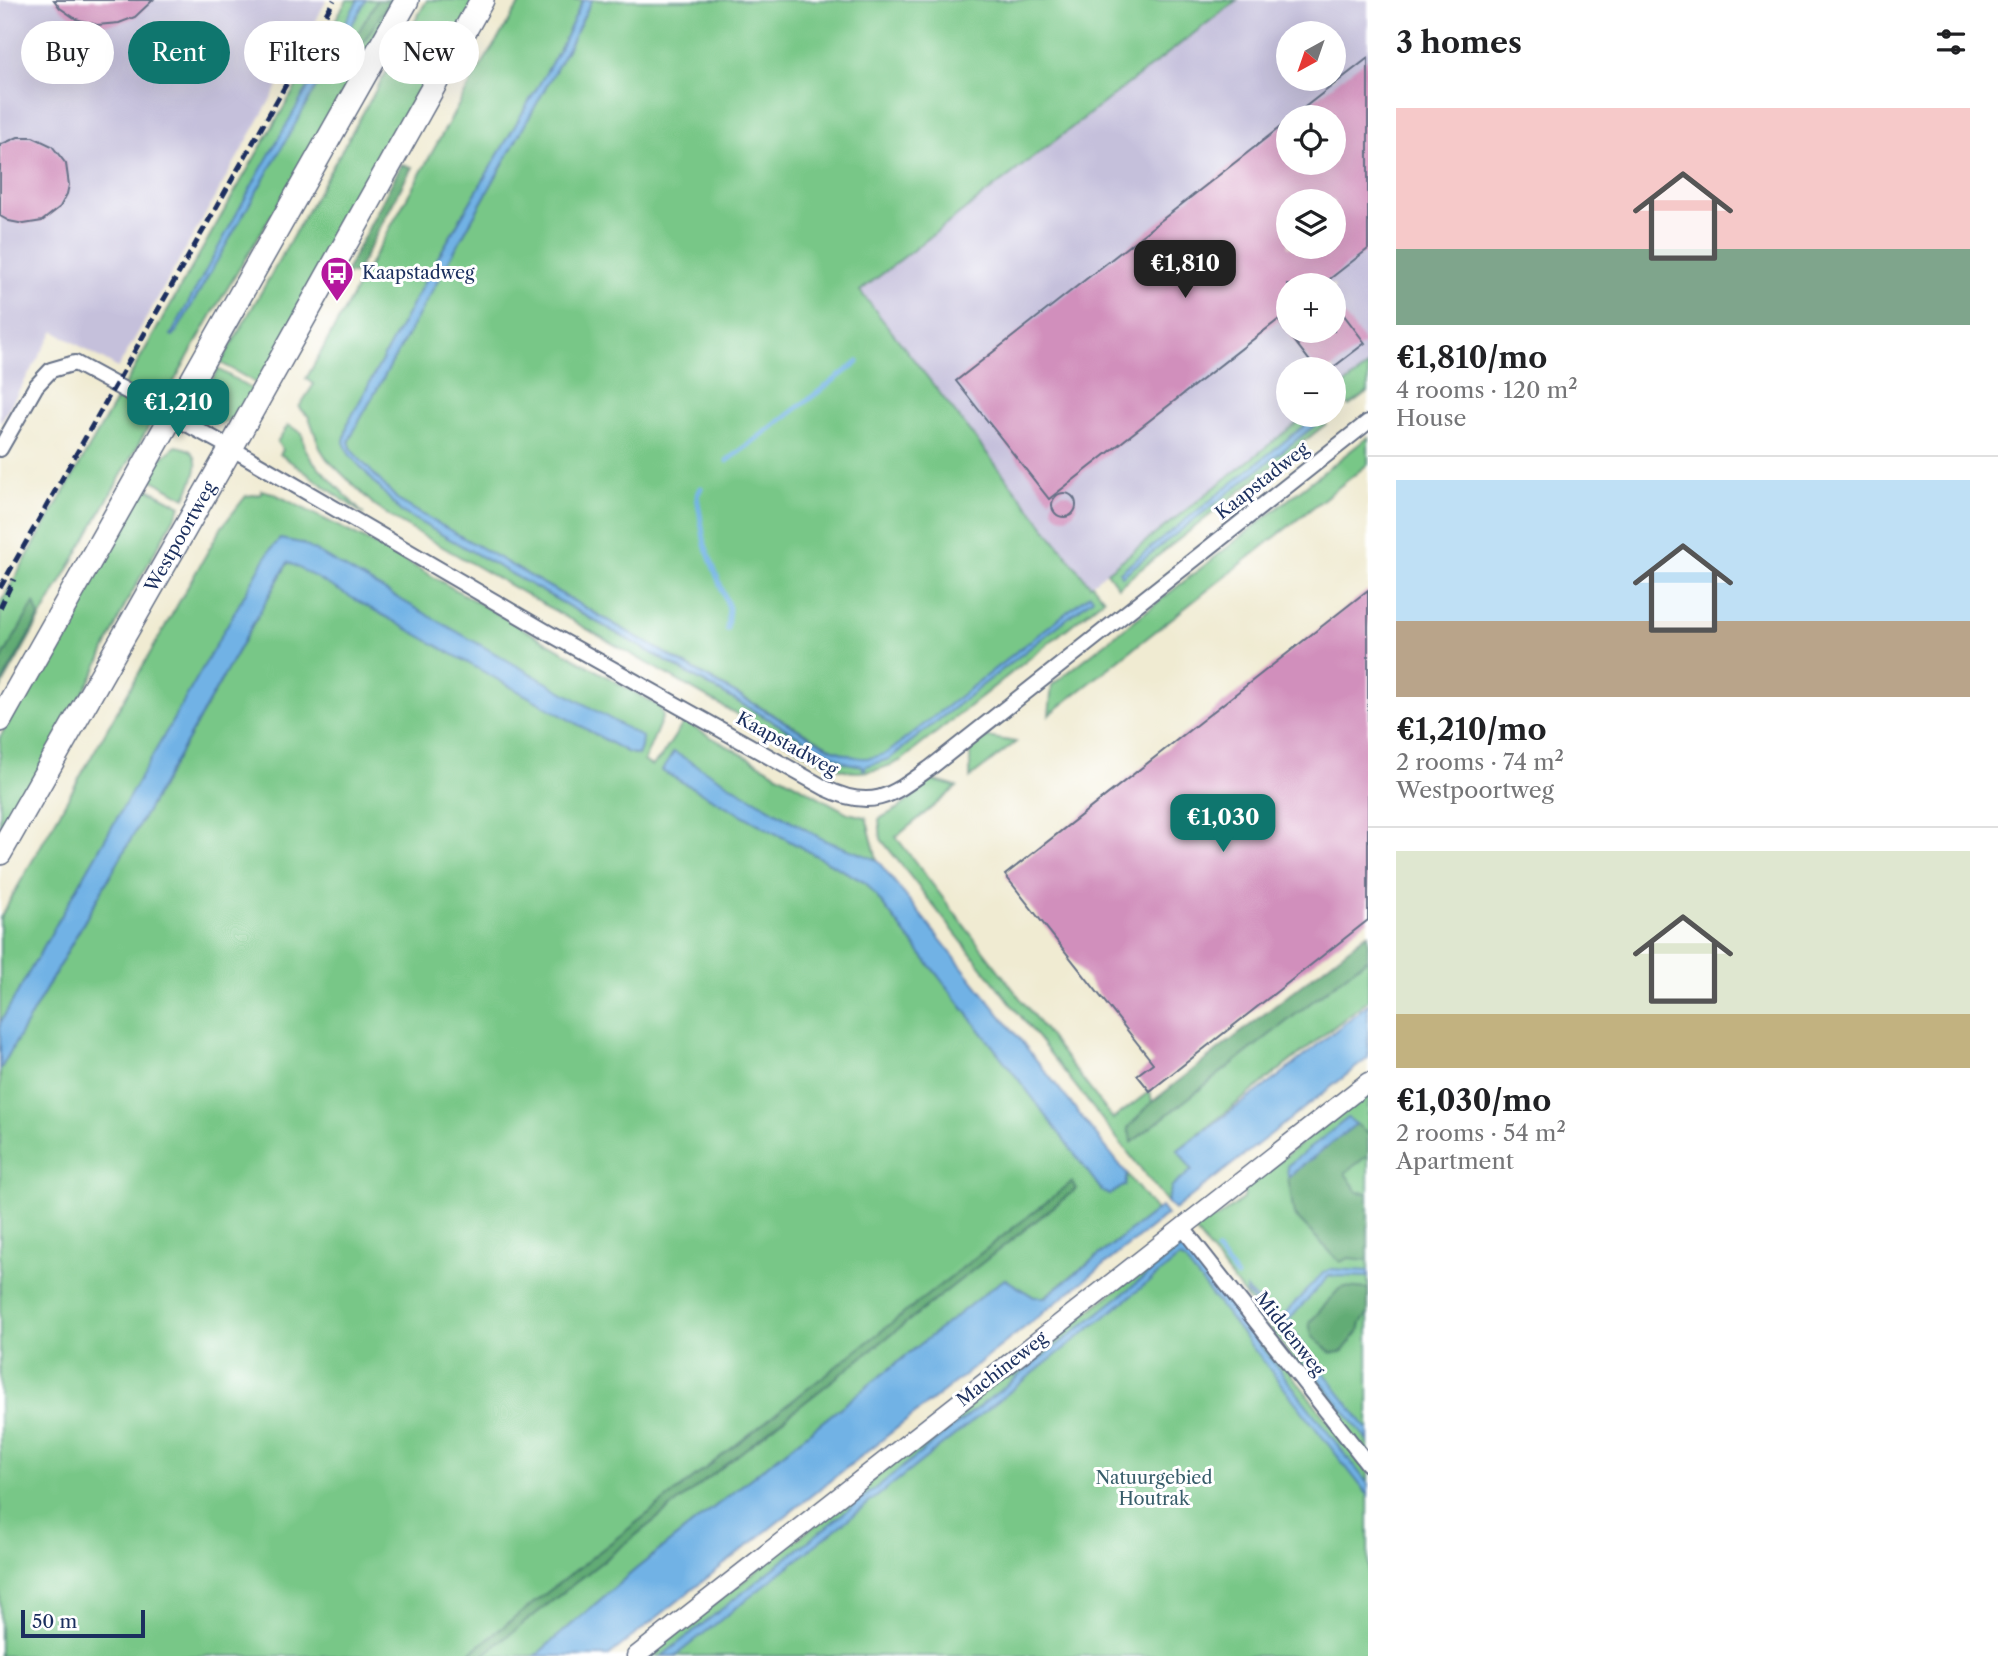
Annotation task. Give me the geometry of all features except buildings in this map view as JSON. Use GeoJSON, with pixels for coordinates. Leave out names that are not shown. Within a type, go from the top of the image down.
{"type":"FeatureCollection","features":[{"type":"Feature","properties":{"kind":"main road"},"geometry":{"type":"LineString","coordinates":[[0,720],[407,0]]}},
{"type":"Feature","properties":{"kind":"main road","name":"Westpoortweg"},"geometry":{"type":"LineString","coordinates":[[0,853],[231,449],[482,0]]}},
{"type":"Feature","properties":{"kind":"street","name":"Kaapstadweg"},"geometry":{"type":"LineString","coordinates":[[0,449],[36,386],[51,370],[75,363],[173,415],[552,635],[825,788],[848,798],[869,800],[894,793],[929,768],[1368,422]]}},
{"type":"Feature","properties":{"kind":"street","name":"Machineweg"},"geometry":{"type":"LineString","coordinates":[[636,1656],[1368,1082]]}},
{"type":"Feature","properties":{"kind":"street","name":"Middenweg"},"geometry":{"type":"LineString","coordinates":[[1182,1227],[1368,1465]]}},
{"type":"Feature","properties":{"kind":"shaded area"},"geometry":{"type":"Polygon","coordinates":[[[0,0],[327,0],[315,21],[244,21],[244,84],[279,84],[118,368],[54,331],[0,423],[0,0]]]}},
{"type":"Feature","properties":{"kind":"shaded area"},"geometry":{"type":"Polygon","coordinates":[[[1234,0],[1368,0],[1368,366],[1346,384],[1346,357],[1276,357],[1276,427],[1292,427],[1090,585],[860,291],[1234,0]]]}},
{"type":"Feature","properties":{"kind":"green space"},"geometry":{"type":"Polygon","coordinates":[[[347,0],[400,0],[388,21],[379,21],[379,37],[365,60],[365,21],[335,21],[347,0]]]}},
{"type":"Feature","properties":{"kind":"green space"},"geometry":{"type":"Polygon","coordinates":[[[377,0],[390,0],[365,40],[365,21],[377,0]]]}},
{"type":"Feature","properties":{"kind":"green space"},"geometry":{"type":"Polygon","coordinates":[[[427,0],[477,0],[465,21],[415,21],[427,0]]]}},
{"type":"Feature","properties":{"kind":"green space"},"geometry":{"type":"Polygon","coordinates":[[[522,0],[583,0],[561,47],[433,266],[348,423],[344,442],[352,450],[349,441],[357,425],[592,0],[1237,0],[860,291],[1090,585],[1092,584],[1104,599],[902,760],[889,766],[867,772],[847,771],[812,757],[397,521],[375,506],[327,459],[320,448],[309,417],[299,407],[314,384],[306,379],[470,84],[479,84],[479,69],[522,0]],[[357,457],[400,511],[835,757],[844,755],[399,501],[357,457]]]}},
{"type":"Feature","properties":{"kind":"green space"},"geometry":{"type":"Polygon","coordinates":[[[298,84],[350,84],[215,309],[0,690],[0,604],[298,84]]]}},
{"type":"Feature","properties":{"kind":"green space"},"geometry":{"type":"Polygon","coordinates":[[[379,84],[429,84],[259,385],[221,363],[379,84]]]}},
{"type":"Feature","properties":{"kind":"green space"},"geometry":{"type":"Polygon","coordinates":[[[401,165],[412,167],[356,273],[344,275],[401,165]]]}},
{"type":"Feature","properties":{"kind":"green space"},"geometry":{"type":"Polygon","coordinates":[[[1368,366],[1368,392],[1349,406],[1346,402],[1346,384],[1368,366]]]}},
{"type":"Feature","properties":{"kind":"green space"},"geometry":{"type":"Polygon","coordinates":[[[218,369],[255,391],[237,415],[223,423],[213,421],[205,410],[206,396],[218,369]]]}},
{"type":"Feature","properties":{"kind":"green space"},"geometry":{"type":"Polygon","coordinates":[[[288,425],[302,433],[311,459],[364,515],[280,454],[283,450],[277,442],[288,425]]]}},
{"type":"Feature","properties":{"kind":"green space"},"geometry":{"type":"Polygon","coordinates":[[[1292,427],[1322,427],[1118,587],[1107,572],[1292,427]]]}},
{"type":"Feature","properties":{"kind":"green space"},"geometry":{"type":"Polygon","coordinates":[[[1368,437],[1368,464],[1049,715],[1052,685],[1368,437]]]}},
{"type":"Feature","properties":{"kind":"green space"},"geometry":{"type":"Polygon","coordinates":[[[176,446],[193,453],[196,459],[195,474],[185,498],[147,477],[159,460],[176,446]]]}},
{"type":"Feature","properties":{"kind":"green space"},"geometry":{"type":"Polygon","coordinates":[[[143,486],[181,506],[126,603],[95,672],[0,838],[0,737],[143,486]]]}},
{"type":"Feature","properties":{"kind":"green space"},"geometry":{"type":"Polygon","coordinates":[[[261,490],[273,493],[393,554],[660,707],[663,716],[644,761],[652,766],[684,722],[848,813],[866,817],[877,860],[824,840],[673,753],[662,771],[866,883],[1103,1192],[1125,1185],[1127,1174],[1156,1211],[1044,1297],[1034,1297],[1005,1279],[989,1290],[636,1569],[535,1656],[482,1656],[1076,1189],[1072,1183],[466,1656],[0,1656],[0,1070],[289,561],[627,752],[638,755],[641,747],[280,539],[0,1027],[0,918],[221,528],[246,496],[261,494],[261,490]]]}},
{"type":"Feature","properties":{"kind":"green space"},"geometry":{"type":"Polygon","coordinates":[[[34,603],[39,617],[0,686],[0,662],[34,603]]]}},
{"type":"Feature","properties":{"kind":"green space"},"geometry":{"type":"Polygon","coordinates":[[[987,737],[1016,742],[970,778],[970,750],[987,737]]]}},
{"type":"Feature","properties":{"kind":"green space"},"geometry":{"type":"Polygon","coordinates":[[[932,780],[957,787],[896,837],[1113,1119],[1150,1091],[1152,1102],[1128,1128],[1132,1142],[1368,958],[1368,1000],[1178,1150],[1192,1171],[1172,1186],[1167,1202],[881,839],[879,819],[899,808],[932,780]]]}},
{"type":"Feature","properties":{"kind":"green space"},"geometry":{"type":"Polygon","coordinates":[[[1368,933],[1368,958],[1132,1142],[1128,1128],[1152,1102],[1368,933]]]}},
{"type":"Feature","properties":{"kind":"green space"},"geometry":{"type":"Polygon","coordinates":[[[1368,1090],[1368,1456],[1195,1231],[1196,1226],[1205,1218],[1216,1219],[1244,1198],[1245,1188],[1368,1090]]]}},
{"type":"Feature","properties":{"kind":"green space"},"geometry":{"type":"Polygon","coordinates":[[[1356,1124],[1368,1133],[1368,1155],[1345,1173],[1358,1192],[1368,1193],[1368,1260],[1349,1258],[1340,1262],[1294,1215],[1288,1177],[1356,1124]]]}},
{"type":"Feature","properties":{"kind":"green space"},"geometry":{"type":"Polygon","coordinates":[[[1072,1182],[1076,1189],[482,1656],[466,1656],[1072,1182]]]}},
{"type":"Feature","properties":{"kind":"green space","name":"Natuurgebied Houtrak"},"geometry":{"type":"Polygon","coordinates":[[[1181,1239],[1191,1246],[1368,1472],[1368,1656],[648,1656],[1181,1239]]]}},
{"type":"Feature","properties":{"kind":"green space"},"geometry":{"type":"Polygon","coordinates":[[[1343,1287],[1368,1289],[1368,1314],[1359,1331],[1342,1352],[1331,1353],[1312,1336],[1309,1323],[1343,1287]]]}},
{"type":"Feature","properties":{"kind":"water"},"geometry":{"type":"Polygon","coordinates":[[[358,0],[366,0],[354,21],[346,21],[358,0]]]}},
{"type":"Feature","properties":{"kind":"water"},"geometry":{"type":"Polygon","coordinates":[[[583,0],[592,0],[357,425],[349,441],[352,451],[399,501],[825,745],[858,757],[873,757],[890,751],[1090,594],[1093,598],[889,759],[866,766],[865,769],[863,766],[847,763],[400,511],[349,454],[344,442],[348,423],[433,266],[561,47],[583,0]]]}},
{"type":"Feature","properties":{"kind":"water"},"geometry":{"type":"Polygon","coordinates":[[[310,84],[318,84],[177,331],[171,335],[310,84]]]}},
{"type":"Feature","properties":{"kind":"water"},"geometry":{"type":"Polygon","coordinates":[[[1303,427],[1313,427],[1122,576],[1120,572],[1303,427]]]}},
{"type":"Feature","properties":{"kind":"water"},"geometry":{"type":"Polygon","coordinates":[[[280,539],[301,543],[642,737],[638,755],[627,752],[288,562],[0,1070],[0,1023],[270,550],[280,539]]]}},
{"type":"Feature","properties":{"kind":"water"},"geometry":{"type":"Polygon","coordinates":[[[674,752],[824,840],[877,860],[1127,1174],[1125,1185],[1109,1195],[1103,1192],[866,883],[662,771],[674,752]]]}},
{"type":"Feature","properties":{"kind":"water"},"geometry":{"type":"Polygon","coordinates":[[[1368,1004],[1368,1058],[1174,1210],[1167,1202],[1172,1187],[1192,1170],[1178,1150],[1279,1076],[1368,1004]]]}},
{"type":"Feature","properties":{"kind":"water"},"geometry":{"type":"Polygon","coordinates":[[[1348,1118],[1356,1124],[1288,1177],[1287,1166],[1348,1118]]]}},
{"type":"Feature","properties":{"kind":"water"},"geometry":{"type":"Polygon","coordinates":[[[1161,1207],[1167,1215],[608,1656],[535,1656],[636,1569],[989,1290],[1005,1279],[1034,1297],[1045,1297],[1161,1207]]]}},
{"type":"Feature","properties":{"kind":"water"},"geometry":{"type":"Polygon","coordinates":[[[1180,1249],[1187,1251],[1368,1484],[1368,1495],[1184,1260],[1179,1258],[675,1656],[662,1656],[1180,1249]]]}},
{"type":"Feature","properties":{"kind":"water"},"geometry":{"type":"Polygon","coordinates":[[[1331,1269],[1368,1271],[1368,1277],[1329,1276],[1286,1323],[1368,1430],[1368,1441],[1280,1330],[1246,1293],[1246,1289],[1277,1322],[1323,1273],[1331,1269]]]}},
{"type":"Feature","properties":{"kind":"waterway"},"geometry":{"type":"LineString","coordinates":[[727,461],[858,362]]}},
{"type":"Feature","properties":{"kind":"waterway"},"geometry":{"type":"LineString","coordinates":[[701,488],[697,496],[705,545],[729,608],[727,629]]}},
{"type":"Feature","properties":{"kind":"waterway"},"geometry":{"type":"LineString","coordinates":[[1217,1251],[1237,1277]]}},
{"type":"Feature","properties":{"kind":"railway"},"geometry":{"type":"LineString","coordinates":[[0,588],[334,0]]}},
{"type":"Feature","properties":{"kind":"railway"},"geometry":{"type":"LineString","coordinates":[[0,608],[14,579]]}},
{"type":"Feature","properties":{"kind":"place","name":"Kaapstadweg"},"geometry":{"type":"Point","coordinates":[337,303]}}]}
